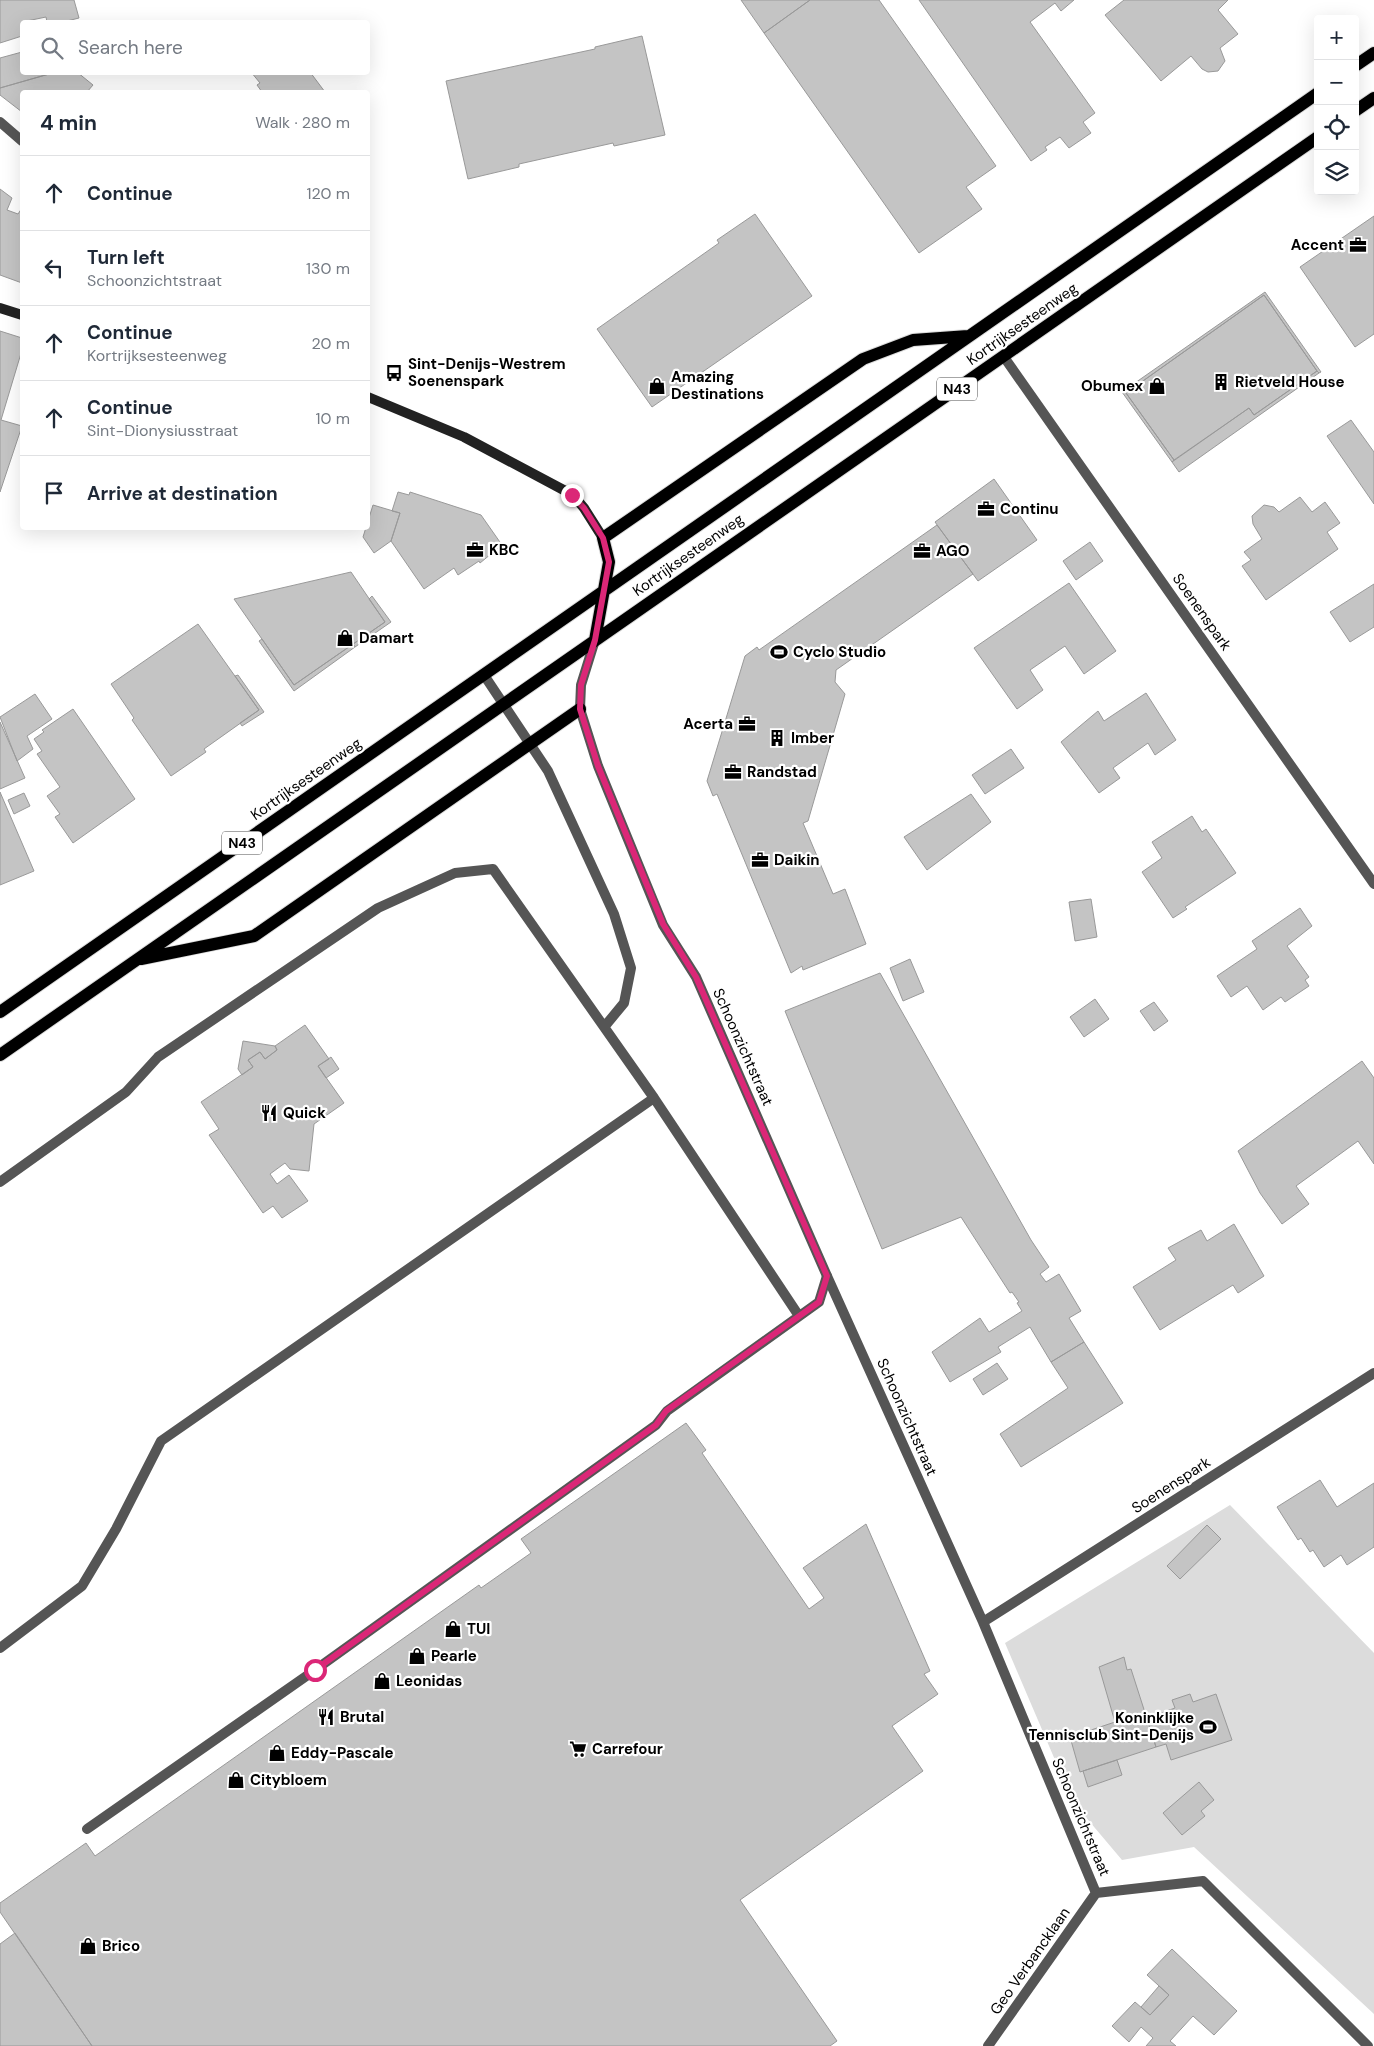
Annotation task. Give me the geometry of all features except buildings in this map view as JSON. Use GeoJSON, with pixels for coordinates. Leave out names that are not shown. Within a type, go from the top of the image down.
{"type":"FeatureCollection","features":[{"type":"Feature","properties":{"kind":"main road"},"geometry":{"type":"LineString","coordinates":[[1359,63],[1374,53]]}},
{"type":"Feature","properties":{"kind":"main road","name":"Kortrijksesteenweg"},"geometry":{"type":"LineString","coordinates":[[0,1012],[1314,96]]}},
{"type":"Feature","properties":{"kind":"main road"},"geometry":{"type":"LineString","coordinates":[[1359,108],[1374,98]]}},
{"type":"Feature","properties":{"kind":"main road","name":"Kortrijksesteenweg"},"geometry":{"type":"LineString","coordinates":[[0,1054],[1314,140]]}},
{"type":"Feature","properties":{"kind":"main road","name":"Kortrijksesteenweg"},"geometry":{"type":"LineString","coordinates":[[603,538],[863,359],[913,340],[968,336]]}},
{"type":"Feature","properties":{"kind":"main road"},"geometry":{"type":"LineString","coordinates":[[595,640],[606,589],[609,562],[603,538]]}},
{"type":"Feature","properties":{"kind":"main road","name":"N43"},"geometry":{"type":"LineString","coordinates":[[136,960],[254,936],[580,709]]}},
{"type":"Feature","properties":{"kind":"street"},"geometry":{"type":"LineString","coordinates":[[0,122],[20,139]]}},
{"type":"Feature","properties":{"kind":"street"},"geometry":{"type":"LineString","coordinates":[[0,308],[20,314]]}},
{"type":"Feature","properties":{"kind":"street","name":"Soenenspark"},"geometry":{"type":"LineString","coordinates":[[1004,357],[1374,884]]}},
{"type":"Feature","properties":{"kind":"street"},"geometry":{"type":"LineString","coordinates":[[370,398],[464,437],[572,495],[584,508],[603,538]]}},
{"type":"Feature","properties":{"kind":"street","name":"Schoonzichtstraat"},"geometry":{"type":"LineString","coordinates":[[595,640],[581,685],[580,709],[598,766],[663,924],[696,977],[827,1276],[984,1622],[1096,1893],[1203,1881],[1368,2046]]}},
{"type":"Feature","properties":{"kind":"street"},"geometry":{"type":"LineString","coordinates":[[484,675],[531,744],[560,792],[614,914],[631,968],[624,1003],[605,1026]]}},
{"type":"Feature","properties":{"kind":"street"},"geometry":{"type":"LineString","coordinates":[[0,1182],[126,1092],[158,1057],[378,908],[455,873],[493,869],[605,1026],[799,1316]]}},
{"type":"Feature","properties":{"kind":"street"},"geometry":{"type":"LineString","coordinates":[[0,1648],[82,1586],[116,1529],[161,1441],[654,1098]]}},
{"type":"Feature","properties":{"kind":"street"},"geometry":{"type":"LineString","coordinates":[[87,1829],[315,1670],[656,1425],[666,1411],[819,1302],[827,1276]]}},
{"type":"Feature","properties":{"kind":"street","name":"Soenenspark"},"geometry":{"type":"LineString","coordinates":[[984,1622],[1374,1373]]}},
{"type":"Feature","properties":{"kind":"street","name":"Geo Verbancklaan"},"geometry":{"type":"LineString","coordinates":[[988,2046],[1096,1893]]}},
{"type":"Feature","properties":{"kind":"shaded area","name":"Koninklijke Tennisclub Sint-Denijs"},"geometry":{"type":"Polygon","coordinates":[[[1230,1505],[1374,1653],[1374,2014],[1194,1847],[1122,1860],[1073,1802],[1005,1643],[1230,1505]]]}},
{"type":"Feature","properties":{"kind":"place","name":"Accent"},"geometry":{"type":"Point","coordinates":[1358,245]}},
{"type":"Feature","properties":{"kind":"place","name":"Sint-Denijs-Westrem Soenenspark"},"geometry":{"type":"Point","coordinates":[394,373]}},
{"type":"Feature","properties":{"kind":"place","name":"Rietveld House"},"geometry":{"type":"Point","coordinates":[1221,382]}},
{"type":"Feature","properties":{"kind":"place","name":"Amazing Destinations"},"geometry":{"type":"Point","coordinates":[657,386]}},
{"type":"Feature","properties":{"kind":"place","name":"Obumex"},"geometry":{"type":"Point","coordinates":[1157,386]}},
{"type":"Feature","properties":{"kind":"place","name":"Continu"},"geometry":{"type":"Point","coordinates":[986,509]}},
{"type":"Feature","properties":{"kind":"place","name":"KBC"},"geometry":{"type":"Point","coordinates":[475,550]}},
{"type":"Feature","properties":{"kind":"place","name":"AGO"},"geometry":{"type":"Point","coordinates":[922,551]}},
{"type":"Feature","properties":{"kind":"place","name":"Damart"},"geometry":{"type":"Point","coordinates":[345,638]}},
{"type":"Feature","properties":{"kind":"place","name":"Cyclo Studio"},"geometry":{"type":"Point","coordinates":[779,652]}},
{"type":"Feature","properties":{"kind":"place","name":"Acerta"},"geometry":{"type":"Point","coordinates":[747,724]}},
{"type":"Feature","properties":{"kind":"place","name":"Imber"},"geometry":{"type":"Point","coordinates":[777,738]}},
{"type":"Feature","properties":{"kind":"place","name":"Randstad"},"geometry":{"type":"Point","coordinates":[733,772]}},
{"type":"Feature","properties":{"kind":"place","name":"Daikin"},"geometry":{"type":"Point","coordinates":[760,860]}},
{"type":"Feature","properties":{"kind":"place","name":"Quick"},"geometry":{"type":"Point","coordinates":[269,1113]}},
{"type":"Feature","properties":{"kind":"place","name":"TUI"},"geometry":{"type":"Point","coordinates":[453,1629]}},
{"type":"Feature","properties":{"kind":"place","name":"Pearle"},"geometry":{"type":"Point","coordinates":[417,1656]}},
{"type":"Feature","properties":{"kind":"place","name":"Leonidas"},"geometry":{"type":"Point","coordinates":[382,1681]}},
{"type":"Feature","properties":{"kind":"place","name":"Brutal"},"geometry":{"type":"Point","coordinates":[326,1717]}},
{"type":"Feature","properties":{"kind":"place","name":"Koninklijke Tennisclub Sint-Denijs"},"geometry":{"type":"Point","coordinates":[1208,1727]}},
{"type":"Feature","properties":{"kind":"place","name":"Carrefour"},"geometry":{"type":"Point","coordinates":[578,1749]}},
{"type":"Feature","properties":{"kind":"place","name":"Eddy-Pascale"},"geometry":{"type":"Point","coordinates":[277,1753]}},
{"type":"Feature","properties":{"kind":"place","name":"Citybloem"},"geometry":{"type":"Point","coordinates":[236,1780]}},
{"type":"Feature","properties":{"kind":"place","name":"Brico"},"geometry":{"type":"Point","coordinates":[88,1946]}},
{"type":"Feature","properties":{"kind":"route"},"geometry":{"type":"LineString","coordinates":[[315,1670],[656,1425],[666,1411],[819,1302],[827,1276],[696,977],[663,924],[598,766],[580,709],[581,685],[595,640],[606,589],[609,562],[603,538],[584,508],[572,495]]}}]}
